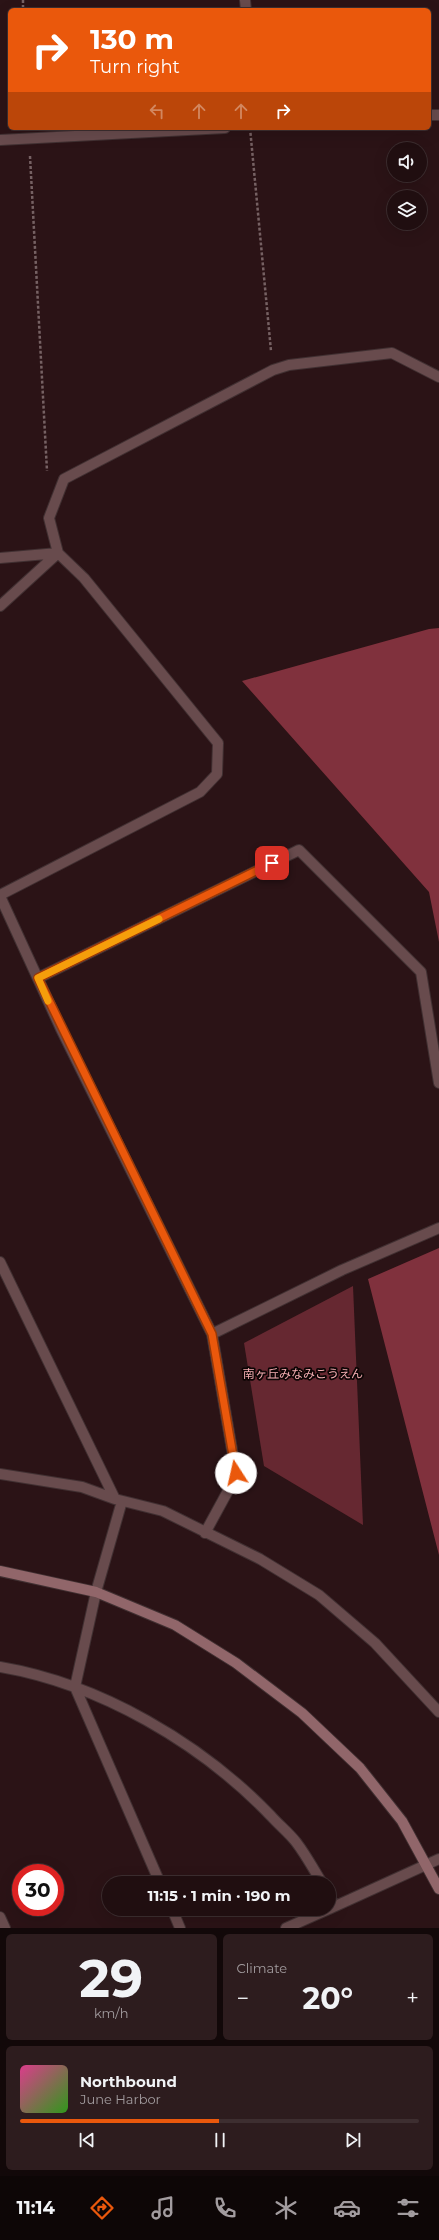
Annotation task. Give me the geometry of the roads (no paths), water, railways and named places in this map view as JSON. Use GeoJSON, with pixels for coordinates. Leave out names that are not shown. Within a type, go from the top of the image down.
{"type":"FeatureCollection","features":[{"type":"Feature","properties":{"kind":"street"},"geometry":{"type":"LineString","coordinates":[[0,140],[186,130]]}},
{"type":"Feature","properties":{"kind":"street"},"geometry":{"type":"LineString","coordinates":[[205,1533],[236,1473],[212,1334],[38,978],[0,896],[200,792],[217,774],[218,743],[84,578],[58,553],[49,518],[64,479],[273,370],[289,365],[392,353],[439,377]]}},
{"type":"Feature","properties":{"kind":"street"},"geometry":{"type":"LineString","coordinates":[[0,558],[58,553]]}},
{"type":"Feature","properties":{"kind":"street"},"geometry":{"type":"LineString","coordinates":[[0,606],[58,553]]}},
{"type":"Feature","properties":{"kind":"street"},"geometry":{"type":"LineString","coordinates":[[38,978],[298,850],[421,972],[439,1083]]}},
{"type":"Feature","properties":{"kind":"street"},"geometry":{"type":"LineString","coordinates":[[212,1334],[342,1270],[439,1228]]}},
{"type":"Feature","properties":{"kind":"street"},"geometry":{"type":"LineString","coordinates":[[0,1262],[119,1500],[96,1592],[75,1687],[157,1876]]}},
{"type":"Feature","properties":{"kind":"street"},"geometry":{"type":"LineString","coordinates":[[0,1474],[82,1488],[119,1500],[163,1511],[260,1560],[319,1595],[375,1643],[439,1712]]}},
{"type":"Feature","properties":{"kind":"street"},"geometry":{"type":"LineString","coordinates":[[0,1571],[96,1592],[175,1625],[236,1664],[302,1713],[360,1768],[402,1822],[439,1889]]}},
{"type":"Feature","properties":{"kind":"street"},"geometry":{"type":"LineString","coordinates":[[0,1667],[44,1677],[75,1687],[149,1723],[190,1747],[245,1789],[296,1842],[318,1876]]}},
{"type":"Feature","properties":{"kind":"street"},"geometry":{"type":"LineString","coordinates":[[336,1906],[439,1858]]}},
{"type":"Feature","properties":{"kind":"street"},"geometry":{"type":"LineString","coordinates":[[175,1916],[180,1928]]}},
{"type":"Feature","properties":{"kind":"street"},"geometry":{"type":"LineString","coordinates":[[286,1928],[313,1916]]}},
{"type":"Feature","properties":{"kind":"street"},"geometry":{"type":"LineString","coordinates":[[0,1917],[5,1928]]}},
{"type":"Feature","properties":{"kind":"park label","name":"南ヶ丘みなみこうえん"},"geometry":{"type":"Point","coordinates":[303,1373]}}]}
